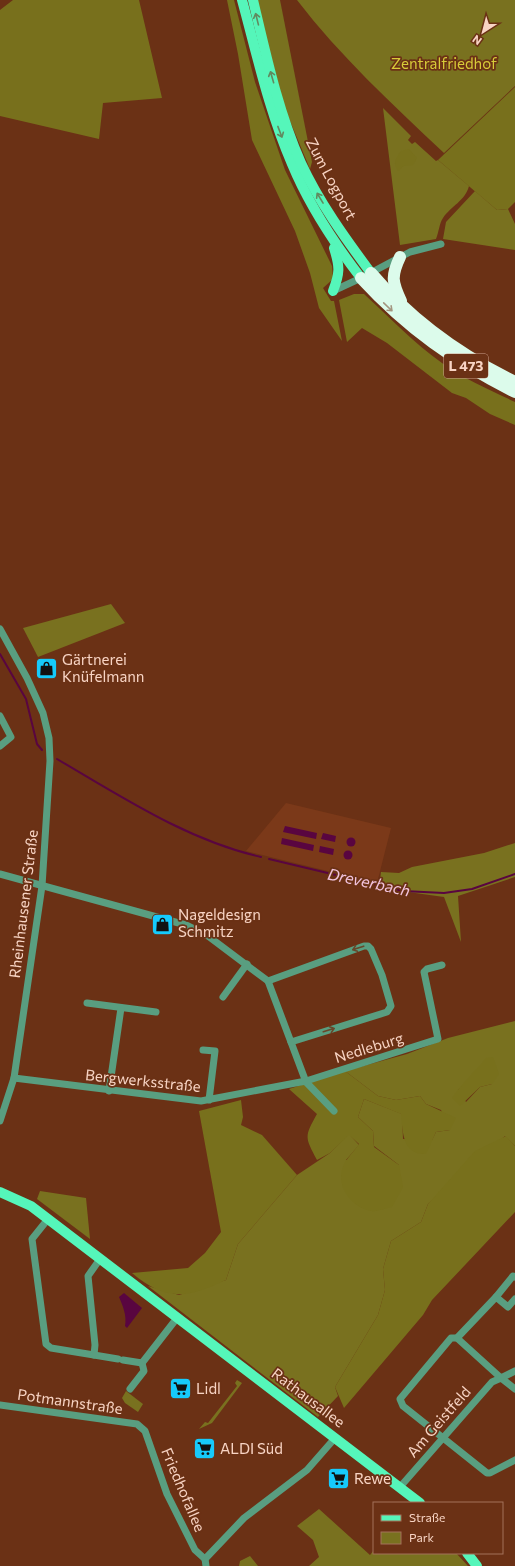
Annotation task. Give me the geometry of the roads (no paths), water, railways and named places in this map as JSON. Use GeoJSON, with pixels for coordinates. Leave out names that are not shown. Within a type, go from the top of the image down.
{"type":"FeatureCollection","features":[{"type":"Feature","properties":{"kind":"highway"},"geometry":{"type":"LineString","coordinates":[[400,257],[394,269],[393,278],[394,285],[404,307]]}},
{"type":"Feature","properties":{"kind":"highway","name":"Zum Logport"},"geometry":{"type":"LineString","coordinates":[[366,276],[441,338],[488,369],[515,382]]}},
{"type":"Feature","properties":{"kind":"highway","name":"Zum Logport"},"geometry":{"type":"LineString","coordinates":[[366,276],[390,309],[420,334],[464,365],[515,392]]}},
{"type":"Feature","properties":{"kind":"main road","name":"Zum Logport"},"geometry":{"type":"LineString","coordinates":[[242,0],[279,130],[292,164],[338,250],[366,276]]}},
{"type":"Feature","properties":{"kind":"main road","name":"Zum Logport"},"geometry":{"type":"LineString","coordinates":[[253,0],[271,75],[285,120],[301,163],[366,276]]}},
{"type":"Feature","properties":{"kind":"main road"},"geometry":{"type":"LineString","coordinates":[[330,235],[339,262],[339,272],[333,291]]}},
{"type":"Feature","properties":{"kind":"main road","name":"Rathausallee"},"geometry":{"type":"LineString","coordinates":[[0,1192],[31,1206],[48,1218],[419,1502]]}},
{"type":"Feature","properties":{"kind":"main road"},"geometry":{"type":"LineString","coordinates":[[468,1554],[478,1566]]}},
{"type":"Feature","properties":{"kind":"street"},"geometry":{"type":"LineString","coordinates":[[333,291],[366,276],[410,252],[441,244]]}},
{"type":"Feature","properties":{"kind":"street","name":"Rheinhausener Straße"},"geometry":{"type":"LineString","coordinates":[[0,629],[27,678],[43,713],[49,738],[50,762],[42,886],[14,1078],[0,1121]]}},
{"type":"Feature","properties":{"kind":"street"},"geometry":{"type":"LineString","coordinates":[[0,716],[11,737],[0,746]]}},
{"type":"Feature","properties":{"kind":"street"},"geometry":{"type":"LineString","coordinates":[[0,874],[186,925],[208,936],[268,980],[306,1081],[334,1111]]}},
{"type":"Feature","properties":{"kind":"street"},"geometry":{"type":"LineString","coordinates":[[268,980],[364,946],[368,946],[371,949],[382,975],[391,1006],[387,1012],[292,1042]]}},
{"type":"Feature","properties":{"kind":"street"},"geometry":{"type":"LineString","coordinates":[[223,997],[247,964]]}},
{"type":"Feature","properties":{"kind":"street","name":"Nedleburg"},"geometry":{"type":"LineString","coordinates":[[209,1100],[306,1081],[438,1039],[424,972],[427,969],[442,965]]}},
{"type":"Feature","properties":{"kind":"street"},"geometry":{"type":"LineString","coordinates":[[87,1003],[156,1012]]}},
{"type":"Feature","properties":{"kind":"street"},"geometry":{"type":"LineString","coordinates":[[110,1091],[121,1008]]}},
{"type":"Feature","properties":{"kind":"street","name":"Bergwerksstraße"},"geometry":{"type":"LineString","coordinates":[[14,1078],[187,1100],[209,1100],[215,1051],[203,1050]]}},
{"type":"Feature","properties":{"kind":"street"},"geometry":{"type":"LineString","coordinates":[[48,1218],[32,1239],[46,1344],[51,1348],[142,1363]]}},
{"type":"Feature","properties":{"kind":"street"},"geometry":{"type":"LineString","coordinates":[[94,1355],[95,1345],[88,1276],[100,1259]]}},
{"type":"Feature","properties":{"kind":"street"},"geometry":{"type":"LineString","coordinates":[[457,1338],[496,1297],[513,1276],[515,1278]]}},
{"type":"Feature","properties":{"kind":"street"},"geometry":{"type":"LineString","coordinates":[[496,1297],[508,1307],[515,1299]]}},
{"type":"Feature","properties":{"kind":"street"},"geometry":{"type":"LineString","coordinates":[[142,1363],[177,1318]]}},
{"type":"Feature","properties":{"kind":"street"},"geometry":{"type":"LineString","coordinates":[[515,1389],[457,1338],[451,1338],[400,1399],[403,1406],[487,1473],[490,1473],[515,1460]]}},
{"type":"Feature","properties":{"kind":"street"},"geometry":{"type":"LineString","coordinates":[[130,1389],[144,1370],[142,1363]]}},
{"type":"Feature","properties":{"kind":"street","name":"Am Geistfeld"},"geometry":{"type":"LineString","coordinates":[[400,1487],[492,1382],[515,1371]]}},
{"type":"Feature","properties":{"kind":"street","name":"Potmannstraße"},"geometry":{"type":"LineString","coordinates":[[0,1405],[137,1424]]}},
{"type":"Feature","properties":{"kind":"street","name":"Friedhofallee"},"geometry":{"type":"LineString","coordinates":[[137,1424],[145,1431],[167,1494],[189,1540],[205,1563]]}},
{"type":"Feature","properties":{"kind":"street"},"geometry":{"type":"LineString","coordinates":[[205,1563],[244,1518],[307,1470],[335,1438]]}},
{"type":"Feature","properties":{"kind":"waterway","name":"Dreverbach"},"geometry":{"type":"LineString","coordinates":[[0,654],[26,699],[37,744],[42,750]]}},
{"type":"Feature","properties":{"kind":"waterway","name":"Dreverbach"},"geometry":{"type":"LineString","coordinates":[[57,759],[181,829],[207,840],[261,857]]}},
{"type":"Feature","properties":{"kind":"waterway","name":"Dreverbach"},"geometry":{"type":"LineString","coordinates":[[269,859],[403,891],[444,893],[472,889],[515,874]]}},
{"type":"Feature","properties":{"kind":"place","name":"Gärtnerei Knüfelmann"},"geometry":{"type":"Point","coordinates":[46,669]}},
{"type":"Feature","properties":{"kind":"place","name":"Nageldesign Schmitz"},"geometry":{"type":"Point","coordinates":[163,924]}},
{"type":"Feature","properties":{"kind":"place","name":"Lidl"},"geometry":{"type":"Point","coordinates":[181,1389]}},
{"type":"Feature","properties":{"kind":"place","name":"ALDI Süd"},"geometry":{"type":"Point","coordinates":[204,1449]}},
{"type":"Feature","properties":{"kind":"place","name":"Rewe"},"geometry":{"type":"Point","coordinates":[339,1479]}},
{"type":"Feature","properties":{"kind":"park label","name":"Zentralfriedhof"},"geometry":{"type":"Point","coordinates":[444,64]}}]}
